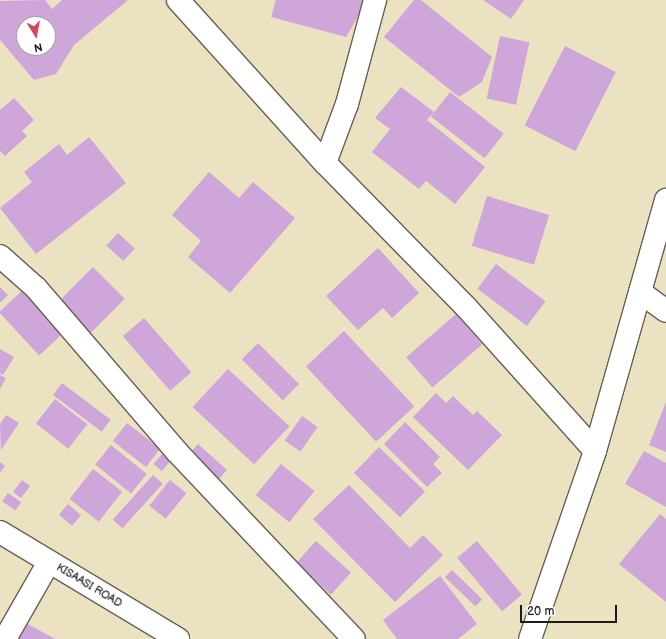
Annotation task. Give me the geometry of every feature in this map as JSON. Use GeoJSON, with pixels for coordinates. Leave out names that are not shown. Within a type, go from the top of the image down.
{"type":"FeatureCollection","features":[{"type":"Feature","properties":{"kind":"street"},"geometry":{"type":"LineString","coordinates":[[178,0],[325,163],[466,307],[595,451]]}},
{"type":"Feature","properties":{"kind":"street"},"geometry":{"type":"LineString","coordinates":[[325,163],[347,104],[375,0]]}},
{"type":"Feature","properties":{"kind":"street"},"geometry":{"type":"LineString","coordinates":[[530,639],[595,451],[666,200]]}},
{"type":"Feature","properties":{"kind":"street"},"geometry":{"type":"LineString","coordinates":[[0,256],[36,288],[177,452],[354,639]]}},
{"type":"Feature","properties":{"kind":"street"},"geometry":{"type":"LineString","coordinates":[[640,292],[666,311]]}},
{"type":"Feature","properties":{"kind":"street","name":"KISAASI ROAD"},"geometry":{"type":"LineString","coordinates":[[0,532],[178,639]]}},
{"type":"Feature","properties":{"kind":"street"},"geometry":{"type":"LineString","coordinates":[[5,639],[49,562]]}},
{"type":"Feature","properties":{"kind":"building"},"geometry":{"type":"Polygon","coordinates":[[[45,0],[52,9],[62,0],[128,0],[74,45],[56,74],[34,80],[0,40],[0,1],[45,0]]]}},
{"type":"Feature","properties":{"kind":"building"},"geometry":{"type":"Polygon","coordinates":[[[276,0],[363,0],[363,8],[346,37],[271,17],[276,0]]]}},
{"type":"Feature","properties":{"kind":"building"},"geometry":{"type":"Polygon","coordinates":[[[414,0],[421,0],[492,57],[482,82],[459,97],[384,37],[414,0]]]}},
{"type":"Feature","properties":{"kind":"building"},"geometry":{"type":"Polygon","coordinates":[[[483,0],[524,0],[511,19],[483,0]]]}},
{"type":"Feature","properties":{"kind":"building"},"geometry":{"type":"Polygon","coordinates":[[[500,36],[529,42],[516,105],[487,99],[500,36]]]}},
{"type":"Feature","properties":{"kind":"building"},"geometry":{"type":"Polygon","coordinates":[[[565,46],[616,72],[575,151],[525,125],[565,46]]]}},
{"type":"Feature","properties":{"kind":"building"},"geometry":{"type":"Polygon","coordinates":[[[401,87],[434,112],[427,120],[485,167],[455,204],[426,181],[419,189],[372,152],[390,129],[375,118],[401,87]]]}},
{"type":"Feature","properties":{"kind":"building"},"geometry":{"type":"Polygon","coordinates":[[[450,92],[504,134],[484,158],[431,116],[450,92]]]}},
{"type":"Feature","properties":{"kind":"building"},"geometry":{"type":"Polygon","coordinates":[[[14,98],[34,120],[22,131],[27,136],[5,156],[0,151],[0,110],[14,98]]]}},
{"type":"Feature","properties":{"kind":"building"},"geometry":{"type":"Polygon","coordinates":[[[89,137],[126,183],[36,254],[0,208],[32,182],[24,172],[59,144],[67,155],[89,137]]]}},
{"type":"Feature","properties":{"kind":"building"},"geometry":{"type":"Polygon","coordinates":[[[209,172],[239,198],[253,182],[295,218],[230,293],[188,257],[201,241],[172,215],[209,172]]]}},
{"type":"Feature","properties":{"kind":"building"},"geometry":{"type":"Polygon","coordinates":[[[487,196],[549,215],[534,265],[472,246],[487,196]]]}},
{"type":"Feature","properties":{"kind":"building"},"geometry":{"type":"Polygon","coordinates":[[[118,233],[135,249],[123,261],[106,245],[118,233]]]}},
{"type":"Feature","properties":{"kind":"building"},"geometry":{"type":"Polygon","coordinates":[[[378,248],[419,293],[392,318],[383,308],[358,330],[326,296],[378,248]]]}},
{"type":"Feature","properties":{"kind":"building"},"geometry":{"type":"Polygon","coordinates":[[[496,264],[546,301],[527,326],[477,289],[496,264]]]}},
{"type":"Feature","properties":{"kind":"building"},"geometry":{"type":"Polygon","coordinates":[[[93,267],[125,299],[90,333],[58,302],[93,267]]]}},
{"type":"Feature","properties":{"kind":"building"},"geometry":{"type":"Polygon","coordinates":[[[0,287],[8,295],[0,303],[0,287]]]}},
{"type":"Feature","properties":{"kind":"building"},"geometry":{"type":"Polygon","coordinates":[[[26,287],[66,330],[39,355],[0,313],[0,311],[26,287]]]}},
{"type":"Feature","properties":{"kind":"building"},"geometry":{"type":"Polygon","coordinates":[[[456,314],[482,344],[432,387],[406,357],[456,314]]]}},
{"type":"Feature","properties":{"kind":"building"},"geometry":{"type":"Polygon","coordinates":[[[144,318],[191,372],[170,391],[123,336],[144,318]]]}},
{"type":"Feature","properties":{"kind":"building"},"geometry":{"type":"Polygon","coordinates":[[[344,331],[414,406],[376,442],[306,366],[344,331]]]}},
{"type":"Feature","properties":{"kind":"building"},"geometry":{"type":"Polygon","coordinates":[[[258,343],[299,384],[283,400],[242,359],[258,343]]]}},
{"type":"Feature","properties":{"kind":"building"},"geometry":{"type":"Polygon","coordinates":[[[0,349],[14,357],[3,375],[0,373],[0,349]]]}},
{"type":"Feature","properties":{"kind":"building"},"geometry":{"type":"Polygon","coordinates":[[[228,369],[289,426],[254,464],[193,407],[228,369]]]}},
{"type":"Feature","properties":{"kind":"building"},"geometry":{"type":"Polygon","coordinates":[[[0,375],[6,378],[0,389],[0,375]]]}},
{"type":"Feature","properties":{"kind":"building"},"geometry":{"type":"Polygon","coordinates":[[[62,383],[111,420],[102,432],[53,395],[62,383]]]}},
{"type":"Feature","properties":{"kind":"building"},"geometry":{"type":"Polygon","coordinates":[[[436,393],[446,403],[453,396],[473,415],[477,411],[502,435],[468,470],[413,417],[436,393]]]}},
{"type":"Feature","properties":{"kind":"building"},"geometry":{"type":"Polygon","coordinates":[[[55,399],[87,424],[68,449],[36,423],[55,399]]]}},
{"type":"Feature","properties":{"kind":"building"},"geometry":{"type":"Polygon","coordinates":[[[666,402],[666,452],[649,445],[666,402]]]}},
{"type":"Feature","properties":{"kind":"building"},"geometry":{"type":"Polygon","coordinates":[[[6,415],[19,423],[1,450],[0,424],[6,415]]]}},
{"type":"Feature","properties":{"kind":"building"},"geometry":{"type":"Polygon","coordinates":[[[302,416],[318,427],[300,451],[285,441],[302,416]]]}},
{"type":"Feature","properties":{"kind":"building"},"geometry":{"type":"Polygon","coordinates":[[[405,422],[440,457],[433,464],[442,473],[427,487],[384,444],[405,422]]]}},
{"type":"Feature","properties":{"kind":"building"},"geometry":{"type":"Polygon","coordinates":[[[127,423],[160,449],[146,467],[113,441],[127,423]]]}},
{"type":"Feature","properties":{"kind":"building"},"geometry":{"type":"Polygon","coordinates":[[[198,444],[227,470],[217,481],[188,455],[198,444]]]}},
{"type":"Feature","properties":{"kind":"building"},"geometry":{"type":"Polygon","coordinates":[[[111,445],[147,474],[131,493],[95,464],[111,445]]]}},
{"type":"Feature","properties":{"kind":"building"},"geometry":{"type":"Polygon","coordinates":[[[379,447],[425,491],[400,517],[354,473],[379,447]]]}},
{"type":"Feature","properties":{"kind":"building"},"geometry":{"type":"Polygon","coordinates":[[[644,451],[666,463],[666,507],[625,484],[644,451]]]}},
{"type":"Feature","properties":{"kind":"building"},"geometry":{"type":"Polygon","coordinates":[[[162,454],[170,461],[162,471],[153,464],[162,454]]]}},
{"type":"Feature","properties":{"kind":"building"},"geometry":{"type":"Polygon","coordinates":[[[0,462],[5,466],[0,473],[0,462]]]}},
{"type":"Feature","properties":{"kind":"building"},"geometry":{"type":"Polygon","coordinates":[[[281,464],[314,491],[289,522],[256,495],[281,464]]]}},
{"type":"Feature","properties":{"kind":"building"},"geometry":{"type":"Polygon","coordinates":[[[93,469],[122,492],[99,522],[70,499],[93,469]]]}},
{"type":"Feature","properties":{"kind":"building"},"geometry":{"type":"Polygon","coordinates":[[[153,475],[163,484],[123,528],[113,520],[153,475]]]}},
{"type":"Feature","properties":{"kind":"building"},"geometry":{"type":"Polygon","coordinates":[[[22,480],[30,486],[21,498],[13,492],[22,480]]]}},
{"type":"Feature","properties":{"kind":"building"},"geometry":{"type":"Polygon","coordinates":[[[170,480],[186,493],[166,519],[149,506],[170,480]]]}},
{"type":"Feature","properties":{"kind":"building"},"geometry":{"type":"Polygon","coordinates":[[[349,485],[410,548],[423,535],[443,555],[395,602],[313,519],[349,485]]]}},
{"type":"Feature","properties":{"kind":"building"},"geometry":{"type":"Polygon","coordinates":[[[8,493],[21,502],[15,510],[2,501],[8,493]]]}},
{"type":"Feature","properties":{"kind":"building"},"geometry":{"type":"Polygon","coordinates":[[[68,504],[81,515],[72,526],[59,515],[68,504]]]}},
{"type":"Feature","properties":{"kind":"building"},"geometry":{"type":"Polygon","coordinates":[[[660,514],[666,519],[666,602],[619,564],[660,514]]]}},
{"type":"Feature","properties":{"kind":"building"},"geometry":{"type":"Polygon","coordinates":[[[316,541],[351,572],[331,595],[296,563],[316,541]]]}},
{"type":"Feature","properties":{"kind":"building"},"geometry":{"type":"Polygon","coordinates":[[[477,541],[522,595],[502,611],[457,558],[477,541]]]}},
{"type":"Feature","properties":{"kind":"building"},"geometry":{"type":"Polygon","coordinates":[[[452,570],[482,599],[475,606],[445,577],[452,570]]]}},
{"type":"Feature","properties":{"kind":"building"},"geometry":{"type":"Polygon","coordinates":[[[440,576],[477,624],[458,639],[397,639],[383,620],[440,576]]]}},
{"type":"Feature","properties":{"kind":"building"},"geometry":{"type":"Polygon","coordinates":[[[26,623],[55,639],[17,639],[26,623]]]}}]}
